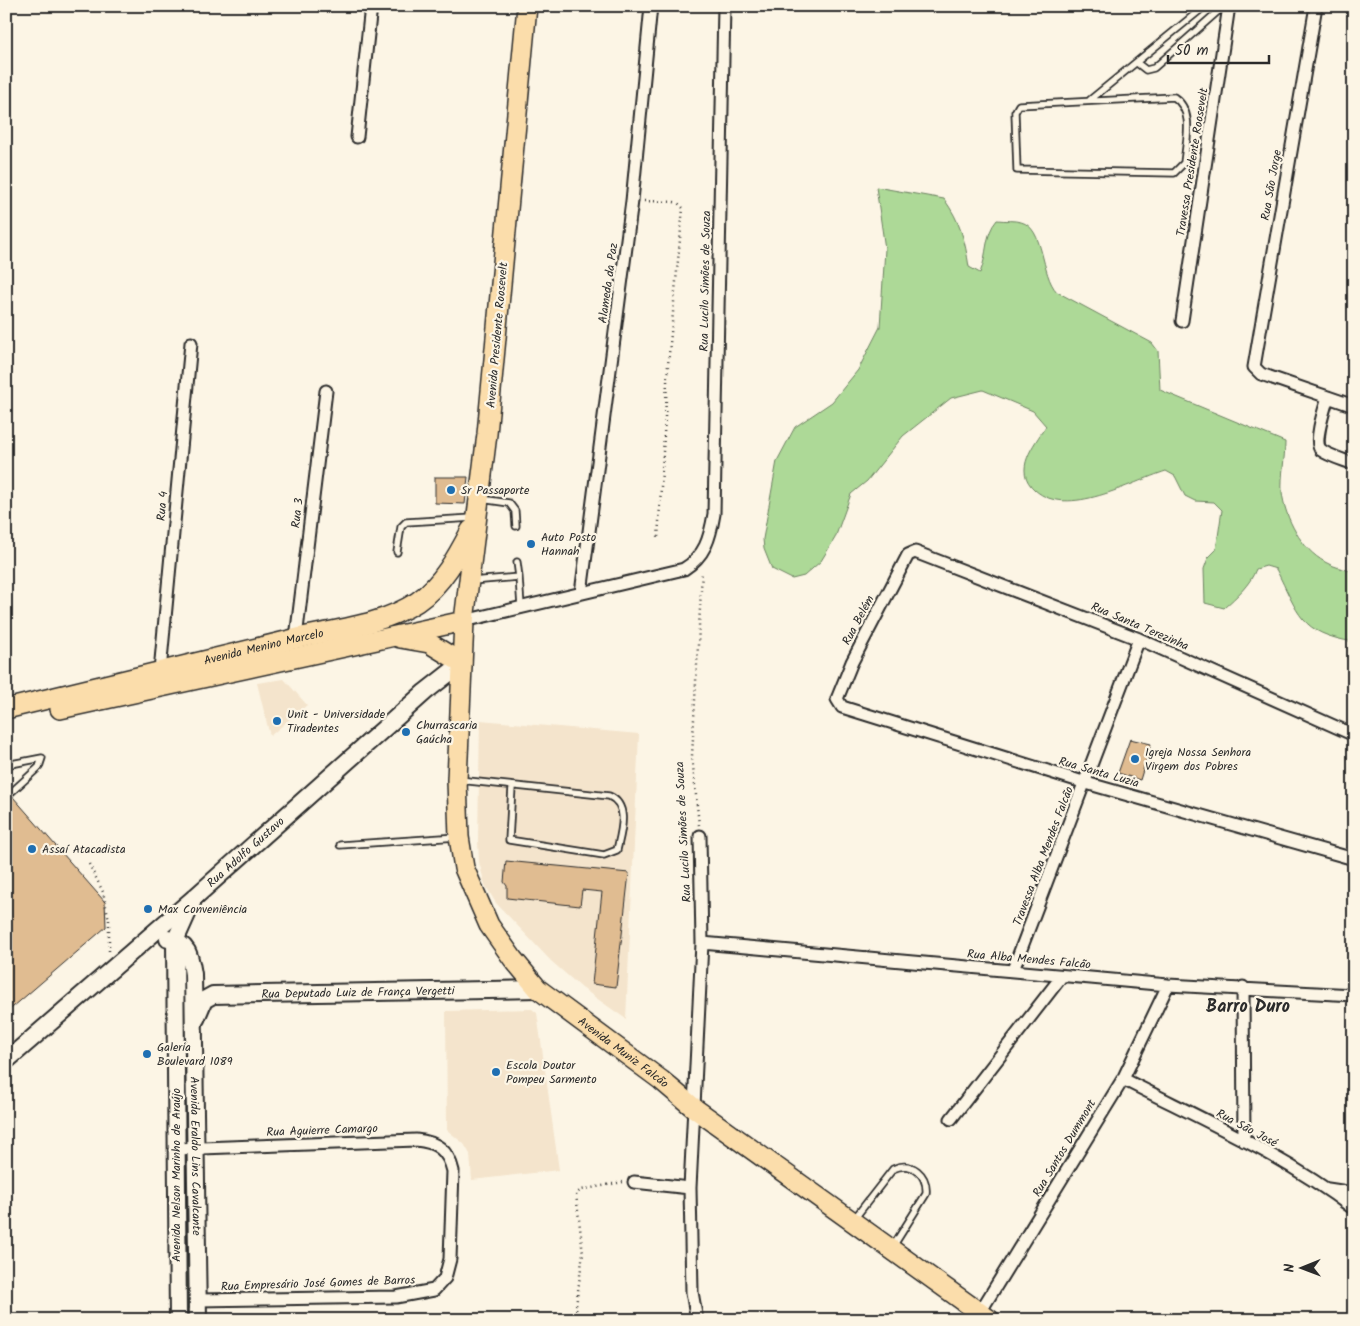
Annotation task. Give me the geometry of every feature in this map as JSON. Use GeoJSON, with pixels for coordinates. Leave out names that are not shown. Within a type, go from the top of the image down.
{"type":"FeatureCollection","features":[{"type":"Feature","properties":{"kind":"main road","name":"Avenida Presidente Roosevelt"},"geometry":{"type":"LineString","coordinates":[[462,663],[464,621],[488,434],[527,6]]}},
{"type":"Feature","properties":{"kind":"main road","name":"Avenida Menino Marcelo"},"geometry":{"type":"LineString","coordinates":[[6,709],[296,638],[372,622],[418,601],[438,581],[457,556],[478,508]]}},
{"type":"Feature","properties":{"kind":"main road","name":"Avenida Menino Marcelo"},"geometry":{"type":"LineString","coordinates":[[6,721],[464,621]]}},
{"type":"Feature","properties":{"kind":"main road"},"geometry":{"type":"LineString","coordinates":[[384,637],[429,643],[462,663]]}},
{"type":"Feature","properties":{"kind":"main road","name":"Avenida Muniz Falcão"},"geometry":{"type":"LineString","coordinates":[[462,663],[457,780],[459,837],[464,868],[489,925],[512,959],[538,990],[661,1080],[694,1108],[853,1221],[982,1318]]}},
{"type":"Feature","properties":{"kind":"main road","name":"Rua Adolfo Gustavo"},"geometry":{"type":"LineString","coordinates":[[6,1061],[196,897],[425,692],[462,663]]}},
{"type":"Feature","properties":{"kind":"main road","name":"Avenida Nelson Marinho de Araújo"},"geometry":{"type":"LineString","coordinates":[[178,1320],[175,1149],[175,941],[196,897]]}},
{"type":"Feature","properties":{"kind":"main road"},"geometry":{"type":"LineString","coordinates":[[139,945],[153,940],[175,941]]}},
{"type":"Feature","properties":{"kind":"main road","name":"Avenida Eraldo Lins Cavalcante"},"geometry":{"type":"LineString","coordinates":[[175,941],[187,948],[190,956],[195,1021],[198,1320]]}},
{"type":"Feature","properties":{"kind":"main road","name":"Rua Deputado Luiz de França Vergetti"},"geometry":{"type":"LineString","coordinates":[[195,1021],[204,1000],[213,995],[538,990]]}},
{"type":"Feature","properties":{"kind":"street"},"geometry":{"type":"LineString","coordinates":[[357,137],[372,6]]}},
{"type":"Feature","properties":{"kind":"street","name":"Alameda da Paz"},"geometry":{"type":"LineString","coordinates":[[581,593],[632,201],[652,6]]}},
{"type":"Feature","properties":{"kind":"street","name":"Rua Lucilo Simões de Souza"},"geometry":{"type":"LineString","coordinates":[[464,621],[684,569],[702,554],[711,535],[714,514],[724,6]]}},
{"type":"Feature","properties":{"kind":"street","name":"Travessa Presidente Roosevelt"},"geometry":{"type":"LineString","coordinates":[[1182,322],[1229,6]]}},
{"type":"Feature","properties":{"kind":"street","name":"Rua São Jorge"},"geometry":{"type":"LineString","coordinates":[[1316,6],[1254,369],[1261,374],[1328,397]]}},
{"type":"Feature","properties":{"kind":"street","name":"Rua 4"},"geometry":{"type":"LineString","coordinates":[[160,671],[191,343]]}},
{"type":"Feature","properties":{"kind":"street","name":"Rua 3"},"geometry":{"type":"LineString","coordinates":[[296,638],[326,391]]}},
{"type":"Feature","properties":{"kind":"street"},"geometry":{"type":"LineString","coordinates":[[1354,406],[1328,397],[1318,438],[1318,446],[1323,451],[1354,464]]}},
{"type":"Feature","properties":{"kind":"street","name":"Rua Santa Terezinha"},"geometry":{"type":"LineString","coordinates":[[913,552],[1139,639],[1354,735]]}},
{"type":"Feature","properties":{"kind":"street","name":"Rua Belém"},"geometry":{"type":"LineString","coordinates":[[838,704],[836,699],[852,662],[908,555],[913,552]]}},
{"type":"Feature","properties":{"kind":"street","name":"Travessa Alba Mendes Falcão"},"geometry":{"type":"LineString","coordinates":[[1014,970],[1139,639]]}},
{"type":"Feature","properties":{"kind":"street","name":"Rua Santa Luzia"},"geometry":{"type":"LineString","coordinates":[[838,704],[1086,783],[1354,859]]}},
{"type":"Feature","properties":{"kind":"street","name":"Rua Lucilo Simões de Souza"},"geometry":{"type":"LineString","coordinates":[[697,1320],[692,1292],[690,1188],[702,943],[700,836]]}},
{"type":"Feature","properties":{"kind":"street","name":"Rua Alba Mendes Falcão"},"geometry":{"type":"LineString","coordinates":[[702,943],[1168,985],[1243,987],[1354,994]]}},
{"type":"Feature","properties":{"kind":"street"},"geometry":{"type":"LineString","coordinates":[[951,1119],[1062,976]]}},
{"type":"Feature","properties":{"kind":"street","name":"Rua Santos Dummont"},"geometry":{"type":"LineString","coordinates":[[982,1318],[1123,1079],[1168,985]]}},
{"type":"Feature","properties":{"kind":"street"},"geometry":{"type":"LineString","coordinates":[[1243,987],[1244,1141]]}},
{"type":"Feature","properties":{"kind":"street","name":"Rua São José"},"geometry":{"type":"LineString","coordinates":[[1123,1079],[1244,1141],[1327,1189],[1354,1209]]}},
{"type":"Feature","properties":{"kind":"street","name":"Rua Aguierre Camargo"},"geometry":{"type":"LineString","coordinates":[[175,1149],[416,1140],[439,1146],[450,1160],[452,1171]]}},
{"type":"Feature","properties":{"kind":"street","name":"Rua Empresário José Gomes de Barros"},"geometry":{"type":"LineString","coordinates":[[198,1300],[396,1297],[434,1290],[440,1286],[445,1278],[450,1259],[452,1171]]}},
{"type":"Feature","properties":{"kind":"street"},"geometry":{"type":"LineString","coordinates":[[634,1182],[690,1188]]}},
{"type":"Feature","properties":{"kind":"street"},"geometry":{"type":"LineString","coordinates":[[1327,1189],[1354,1193]]}},
{"type":"Feature","properties":{"kind":"lane"},"geometry":{"type":"LineString","coordinates":[[1090,101],[1174,97],[1183,103],[1188,114],[1184,163],[1181,169],[1174,173],[1017,170],[1015,112],[1020,105],[1090,101],[1205,6]]}},
{"type":"Feature","properties":{"kind":"lane"},"geometry":{"type":"LineString","coordinates":[[1137,63],[1146,70],[1154,68],[1224,6]]}},
{"type":"Feature","properties":{"kind":"lane"},"geometry":{"type":"LineString","coordinates":[[397,552],[401,527],[406,522],[509,503],[515,511],[516,526]]}},
{"type":"Feature","properties":{"kind":"lane"},"geometry":{"type":"LineString","coordinates":[[518,562],[521,607]]}},
{"type":"Feature","properties":{"kind":"lane"},"geometry":{"type":"LineString","coordinates":[[470,581],[519,577]]}},
{"type":"Feature","properties":{"kind":"lane"},"geometry":{"type":"LineString","coordinates":[[6,765],[42,758],[39,767],[6,797]]}},
{"type":"Feature","properties":{"kind":"lane"},"geometry":{"type":"LineString","coordinates":[[457,780],[609,796],[617,800],[622,807],[622,829],[617,850],[604,855],[509,840],[512,787]]}},
{"type":"Feature","properties":{"kind":"lane"},"geometry":{"type":"LineString","coordinates":[[340,845],[459,837]]}},
{"type":"Feature","properties":{"kind":"lane"},"geometry":{"type":"LineString","coordinates":[[853,1221],[893,1169],[900,1165],[909,1166],[925,1178],[927,1184],[926,1194],[891,1249]]}},
{"type":"Feature","properties":{"kind":"path"},"geometry":{"type":"LineString","coordinates":[[632,201],[678,202],[683,208],[667,375],[658,539]]}},
{"type":"Feature","properties":{"kind":"path","name":"Rua Lucilo Simões de Souza"},"geometry":{"type":"LineString","coordinates":[[700,836],[692,756],[702,554]]}},
{"type":"Feature","properties":{"kind":"path"},"geometry":{"type":"LineString","coordinates":[[89,864],[103,892],[109,920],[111,970]]}},
{"type":"Feature","properties":{"kind":"path"},"geometry":{"type":"LineString","coordinates":[[577,1320],[576,1306],[583,1253],[576,1194],[581,1190],[614,1182],[634,1182]]}},
{"type":"Feature","properties":{"kind":"shaded area","name":"Unit - Universidade Tiradentes"},"geometry":{"type":"Polygon","coordinates":[[[284,679],[307,705],[270,736],[257,683],[284,679]]]}},
{"type":"Feature","properties":{"kind":"shaded area"},"geometry":{"type":"Polygon","coordinates":[[[480,720],[639,734],[626,1019],[582,988],[551,961],[496,903],[485,885],[479,862],[478,840],[480,720]]]}},
{"type":"Feature","properties":{"kind":"shaded area","name":"Escola Doutor Pompeu Sarmento"},"geometry":{"type":"Polygon","coordinates":[[[532,1009],[537,1013],[559,1170],[472,1180],[470,1154],[464,1144],[447,1130],[446,1011],[532,1009]]]}},
{"type":"Feature","properties":{"kind":"green space"},"geometry":{"type":"Polygon","coordinates":[[[876,187],[944,199],[961,231],[969,267],[980,273],[988,238],[997,220],[1018,221],[1029,226],[1038,242],[1048,274],[1057,292],[1152,343],[1158,351],[1160,390],[1285,442],[1282,492],[1287,512],[1296,532],[1316,556],[1332,565],[1354,572],[1354,642],[1336,638],[1311,627],[1296,610],[1276,569],[1266,566],[1256,569],[1247,585],[1224,608],[1205,603],[1204,569],[1208,558],[1216,550],[1222,510],[1214,502],[1195,501],[1185,496],[1175,476],[1166,471],[1099,496],[1081,500],[1064,501],[1048,498],[1035,490],[1028,482],[1025,466],[1031,449],[1046,426],[1033,411],[983,390],[951,398],[903,436],[867,481],[851,494],[835,538],[821,561],[804,576],[792,579],[772,569],[764,549],[763,539],[777,461],[795,427],[832,402],[858,370],[880,327],[885,249],[876,187]]]}},
{"type":"Feature","properties":{"kind":"green space"},"geometry":{"type":"Polygon","coordinates":[[[181,963],[188,963],[189,1135],[182,1136],[181,963]]]}},
{"type":"Feature","properties":{"kind":"green space"},"geometry":{"type":"Polygon","coordinates":[[[189,1153],[195,1320],[183,1320],[185,1154],[189,1153]]]}},
{"type":"Feature","properties":{"kind":"building","name":"Sr Passaporte"},"geometry":{"type":"Polygon","coordinates":[[[435,477],[468,477],[465,504],[435,503],[435,477]]]}},
{"type":"Feature","properties":{"kind":"building","name":"Igreja Nossa Senhora Virgem dos Pobres"},"geometry":{"type":"Polygon","coordinates":[[[1130,739],[1151,744],[1140,780],[1118,773],[1130,739]]]}},
{"type":"Feature","properties":{"kind":"building","name":"Assaí Atacadista"},"geometry":{"type":"Polygon","coordinates":[[[13,797],[105,902],[106,927],[6,1013],[6,802],[13,797]]]}},
{"type":"Feature","properties":{"kind":"building"},"geometry":{"type":"Polygon","coordinates":[[[506,861],[629,873],[616,987],[592,984],[602,892],[582,890],[580,906],[507,898],[507,886],[504,882],[506,861]]]}},
{"type":"Feature","properties":{"kind":"place","name":"Sr Passaporte"},"geometry":{"type":"Point","coordinates":[451,490]}},
{"type":"Feature","properties":{"kind":"place","name":"Auto Posto Hannah"},"geometry":{"type":"Point","coordinates":[531,544]}},
{"type":"Feature","properties":{"kind":"place","name":"Unit - Universidade Tiradentes"},"geometry":{"type":"Point","coordinates":[277,721]}},
{"type":"Feature","properties":{"kind":"place","name":"Churrascaria Gaúcha"},"geometry":{"type":"Point","coordinates":[406,732]}},
{"type":"Feature","properties":{"kind":"place","name":"Igreja Nossa Senhora Virgem dos Pobres"},"geometry":{"type":"Point","coordinates":[1135,759]}},
{"type":"Feature","properties":{"kind":"place","name":"Assaí Atacadista"},"geometry":{"type":"Point","coordinates":[32,849]}},
{"type":"Feature","properties":{"kind":"place","name":"Max Conveniência"},"geometry":{"type":"Point","coordinates":[148,909]}},
{"type":"Feature","properties":{"kind":"place","name":"Galeria Boulevard 1089"},"geometry":{"type":"Point","coordinates":[147,1054]}},
{"type":"Feature","properties":{"kind":"place","name":"Escola Doutor Pompeu Sarmento"},"geometry":{"type":"Point","coordinates":[496,1072]}},
{"type":"Feature","properties":{"kind":"district","name":"Barro Duro"},"geometry":{"type":"Point","coordinates":[1248,1006]}}]}
